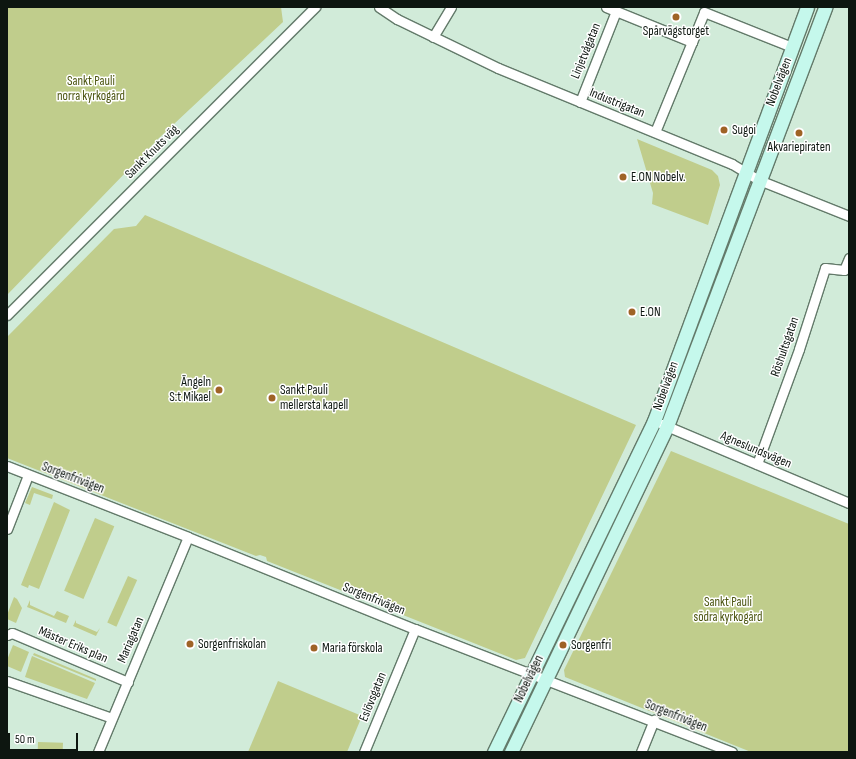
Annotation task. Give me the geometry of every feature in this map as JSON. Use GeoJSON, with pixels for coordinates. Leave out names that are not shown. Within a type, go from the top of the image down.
{"type":"FeatureCollection","features":[{"type":"Feature","properties":{"kind":"main road","name":"Nobelvägen"},"geometry":{"type":"LineString","coordinates":[[494,752],[654,421],[745,171],[807,7]]}},
{"type":"Feature","properties":{"kind":"main road","name":"Nobelvägen"},"geometry":{"type":"LineString","coordinates":[[511,752],[667,426],[825,7]]}},
{"type":"Feature","properties":{"kind":"street","name":"Sankt Knuts väg"},"geometry":{"type":"LineString","coordinates":[[7,315],[315,7]]}},
{"type":"Feature","properties":{"kind":"street","name":"Industrigatan"},"geometry":{"type":"LineString","coordinates":[[379,7],[397,19],[498,68],[732,164],[759,180],[849,216]]}},
{"type":"Feature","properties":{"kind":"street"},"geometry":{"type":"LineString","coordinates":[[433,37],[451,7]]}},
{"type":"Feature","properties":{"kind":"street"},"geometry":{"type":"LineString","coordinates":[[606,7],[692,42]]}},
{"type":"Feature","properties":{"kind":"street","name":"Linjetvågatan"},"geometry":{"type":"LineString","coordinates":[[580,102],[616,11]]}},
{"type":"Feature","properties":{"kind":"street"},"geometry":{"type":"LineString","coordinates":[[655,132],[704,12],[792,48]]}},
{"type":"Feature","properties":{"kind":"street","name":"Röshultsgatan"},"geometry":{"type":"LineString","coordinates":[[757,464],[799,349],[825,268],[844,270],[849,258]]}},
{"type":"Feature","properties":{"kind":"street","name":"Agneslundsvägen"},"geometry":{"type":"LineString","coordinates":[[654,421],[849,503]]}},
{"type":"Feature","properties":{"kind":"street","name":"Sorgenfrivägen"},"geometry":{"type":"LineString","coordinates":[[7,466],[188,537],[415,629],[545,680],[654,720],[732,752]]}},
{"type":"Feature","properties":{"kind":"street"},"geometry":{"type":"LineString","coordinates":[[7,529],[28,475]]}},
{"type":"Feature","properties":{"kind":"street","name":"Mariagatan"},"geometry":{"type":"LineString","coordinates":[[98,752],[188,537]]}},
{"type":"Feature","properties":{"kind":"street","name":"Eslövsgatan"},"geometry":{"type":"LineString","coordinates":[[364,752],[415,629]]}},
{"type":"Feature","properties":{"kind":"street","name":"Mäster Eriks plan"},"geometry":{"type":"LineString","coordinates":[[7,635],[12,633],[128,682]]}},
{"type":"Feature","properties":{"kind":"street"},"geometry":{"type":"LineString","coordinates":[[7,681],[112,718]]}},
{"type":"Feature","properties":{"kind":"street"},"geometry":{"type":"LineString","coordinates":[[641,752],[654,720]]}},
{"type":"Feature","properties":{"kind":"green space","name":"Sankt Pauli norra kyrkogård"},"geometry":{"type":"Polygon","coordinates":[[[7,7],[281,7],[283,22],[159,138],[7,295],[7,7]]]}},
{"type":"Feature","properties":{"kind":"green space"},"geometry":{"type":"Polygon","coordinates":[[[637,139],[712,170],[718,176],[720,185],[708,225],[652,204],[653,193],[637,139]]]}},
{"type":"Feature","properties":{"kind":"green space"},"geometry":{"type":"Polygon","coordinates":[[[145,215],[636,425],[525,658],[516,660],[267,561],[266,557],[260,555],[256,556],[7,458],[7,337],[114,229],[136,226],[145,215]]]}},
{"type":"Feature","properties":{"kind":"green space","name":"Sankt Pauli södra kyrkogård"},"geometry":{"type":"Polygon","coordinates":[[[671,451],[849,524],[849,752],[751,752],[565,677],[564,670],[671,451]]]}},
{"type":"Feature","properties":{"kind":"green space"},"geometry":{"type":"Polygon","coordinates":[[[32,487],[53,495],[52,499],[34,493],[30,505],[25,503],[32,487]]]}},
{"type":"Feature","properties":{"kind":"green space"},"geometry":{"type":"Polygon","coordinates":[[[54,502],[70,510],[39,589],[29,585],[28,588],[21,585],[54,502]]]}},
{"type":"Feature","properties":{"kind":"green space"},"geometry":{"type":"Polygon","coordinates":[[[95,518],[114,526],[83,599],[64,591],[95,518]]]}},
{"type":"Feature","properties":{"kind":"green space"},"geometry":{"type":"Polygon","coordinates":[[[128,576],[137,580],[116,627],[107,623],[128,576]]]}},
{"type":"Feature","properties":{"kind":"green space"},"geometry":{"type":"Polygon","coordinates":[[[14,597],[17,599],[22,608],[16,623],[7,619],[7,615],[14,597]]]}},
{"type":"Feature","properties":{"kind":"green space"},"geometry":{"type":"Polygon","coordinates":[[[30,600],[30,605],[54,616],[57,611],[69,616],[66,623],[27,607],[30,600]]]}},
{"type":"Feature","properties":{"kind":"green space"},"geometry":{"type":"Polygon","coordinates":[[[76,620],[76,623],[97,632],[100,628],[96,636],[73,626],[76,620]]]}},
{"type":"Feature","properties":{"kind":"green space"},"geometry":{"type":"Polygon","coordinates":[[[13,645],[29,652],[21,672],[7,666],[7,660],[13,645]]]}},
{"type":"Feature","properties":{"kind":"green space"},"geometry":{"type":"Polygon","coordinates":[[[34,653],[96,679],[96,681],[33,655],[34,653]]]}},
{"type":"Feature","properties":{"kind":"green space"},"geometry":{"type":"Polygon","coordinates":[[[32,656],[95,683],[87,699],[25,677],[32,656]]]}},
{"type":"Feature","properties":{"kind":"green space"},"geometry":{"type":"Polygon","coordinates":[[[278,681],[362,716],[347,752],[248,752],[278,681]]]}},
{"type":"Feature","properties":{"kind":"green space"},"geometry":{"type":"Polygon","coordinates":[[[38,742],[63,743],[63,750],[38,749],[38,742]]]}},
{"type":"Feature","properties":{"kind":"place","name":"Spårvägstorget"},"geometry":{"type":"Point","coordinates":[676,17]}},
{"type":"Feature","properties":{"kind":"place","name":"Sugoi"},"geometry":{"type":"Point","coordinates":[724,130]}},
{"type":"Feature","properties":{"kind":"place","name":"Akvariepiraten"},"geometry":{"type":"Point","coordinates":[799,133]}},
{"type":"Feature","properties":{"kind":"place","name":"E.ON Nobelv."},"geometry":{"type":"Point","coordinates":[623,177]}},
{"type":"Feature","properties":{"kind":"place","name":"E.ON"},"geometry":{"type":"Point","coordinates":[632,312]}},
{"type":"Feature","properties":{"kind":"place","name":"Ängeln S:t Mikael"},"geometry":{"type":"Point","coordinates":[219,390]}},
{"type":"Feature","properties":{"kind":"place","name":"Sankt Pauli mellersta kapell"},"geometry":{"type":"Point","coordinates":[272,398]}},
{"type":"Feature","properties":{"kind":"place","name":"Sorgenfriskolan"},"geometry":{"type":"Point","coordinates":[190,644]}},
{"type":"Feature","properties":{"kind":"place","name":"Sorgenfri"},"geometry":{"type":"Point","coordinates":[563,645]}},
{"type":"Feature","properties":{"kind":"place","name":"Maria förskola"},"geometry":{"type":"Point","coordinates":[314,648]}}]}
